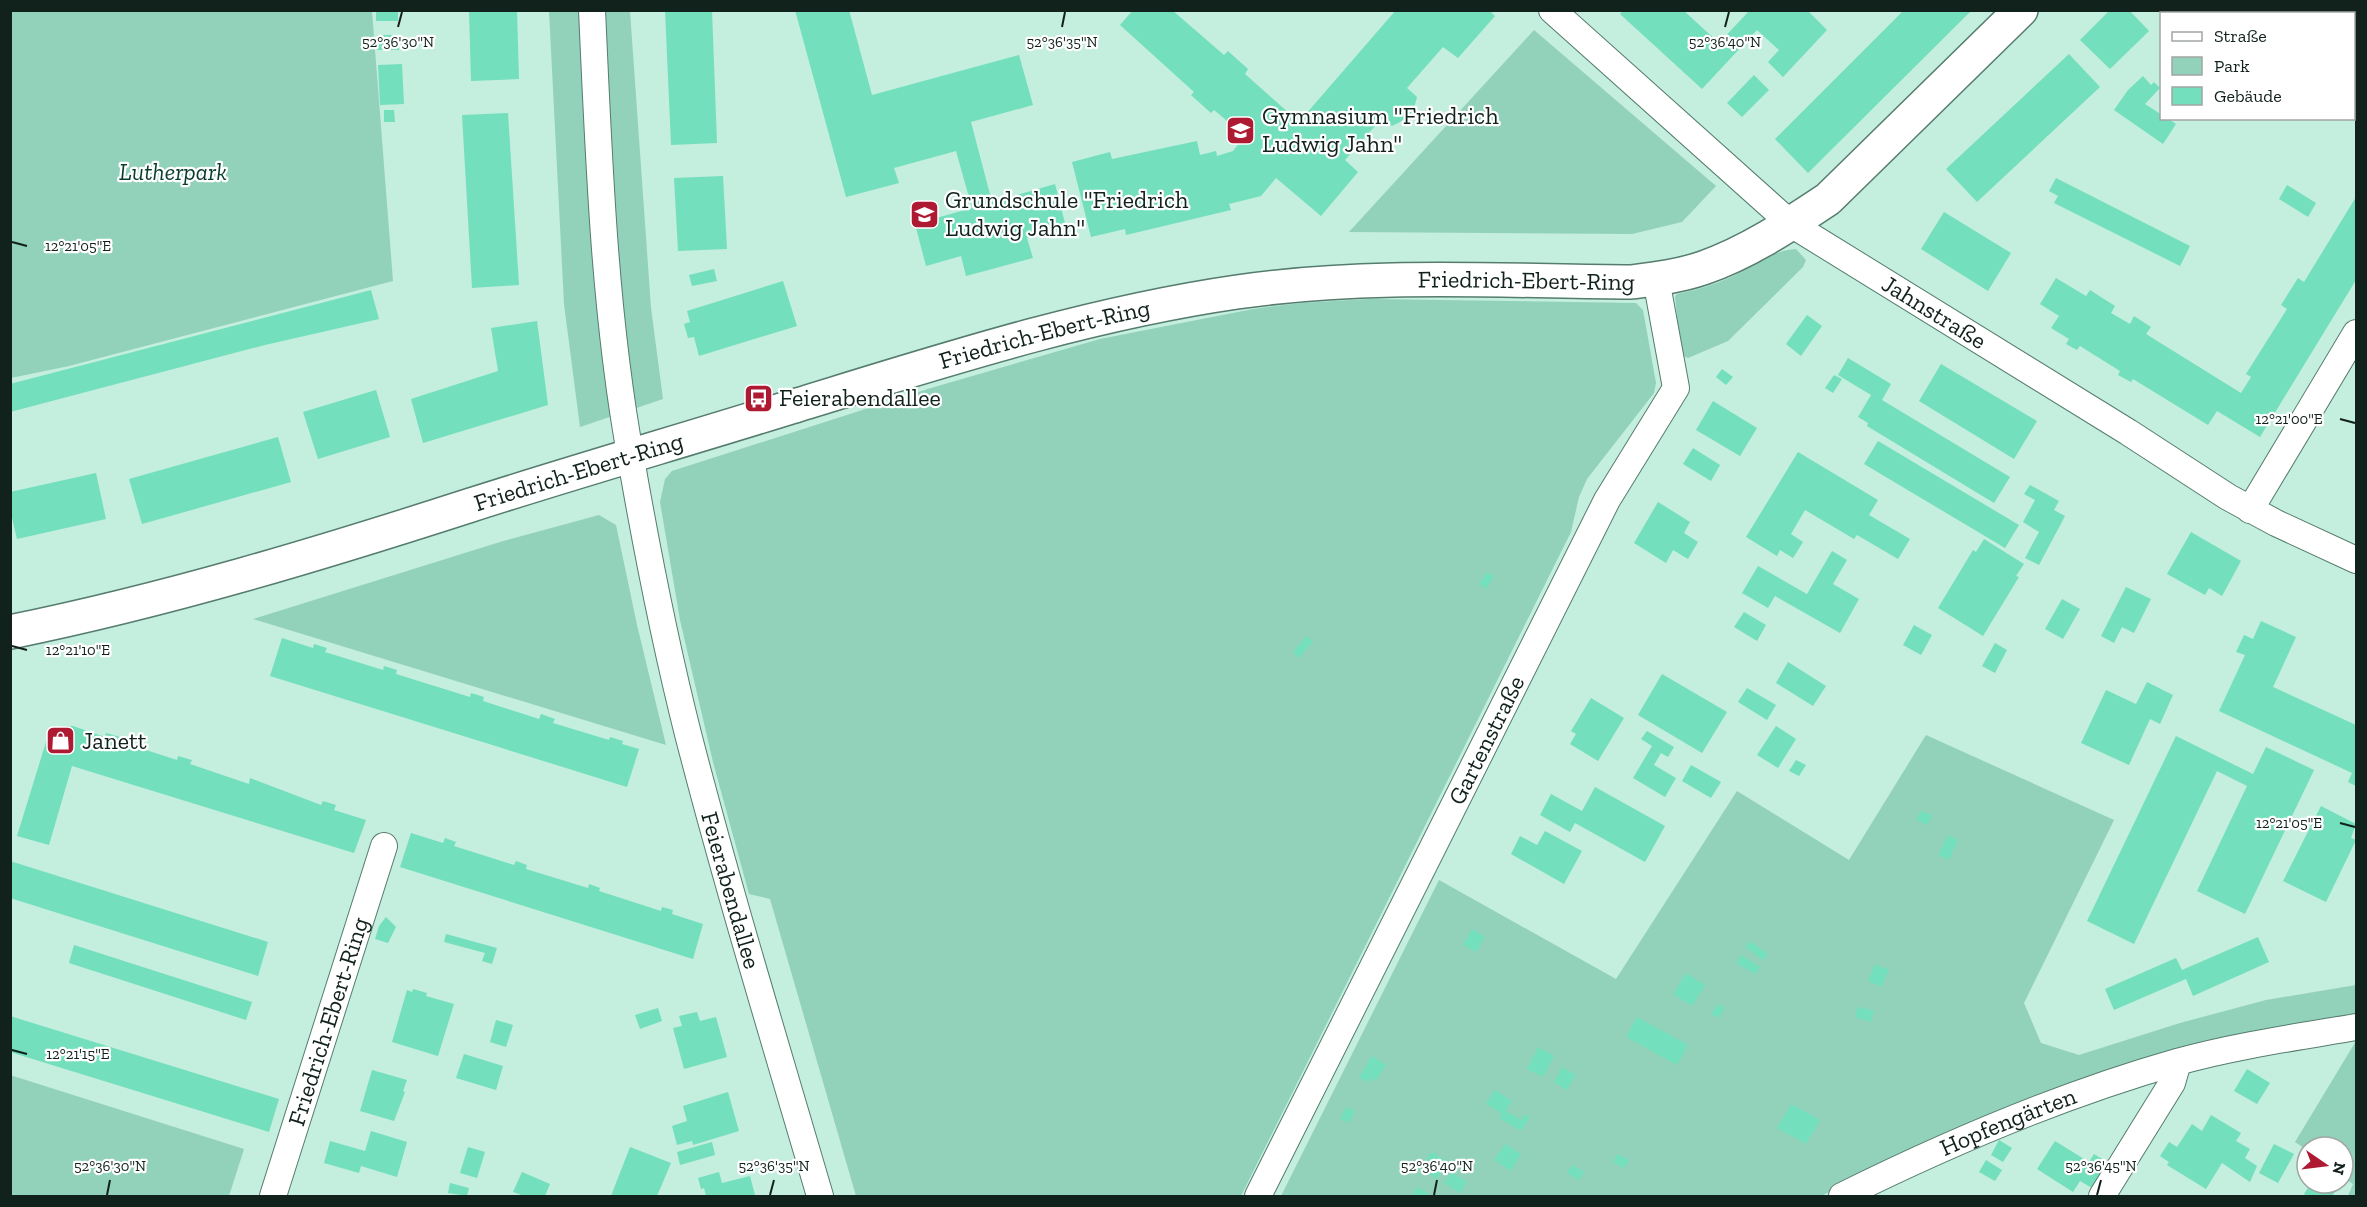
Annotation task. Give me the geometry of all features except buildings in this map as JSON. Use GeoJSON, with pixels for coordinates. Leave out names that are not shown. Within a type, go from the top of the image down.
{"type":"FeatureCollection","features":[{"type":"Feature","properties":{"kind":"main road","name":"Friedrich-Ebert-Ring"},"geometry":{"type":"LineString","coordinates":[[10,632],[130,605],[251,572],[1050,330],[1235,293],[1304,284],[1364,281],[1631,282],[1704,268],[1791,224],[1828,200],[2021,10]]}},
{"type":"Feature","properties":{"kind":"street","name":"Feierabendallee"},"geometry":{"type":"LineString","coordinates":[[592,10],[607,292],[630,457],[661,622],[688,734],[741,926],[820,1197]]}},
{"type":"Feature","properties":{"kind":"street","name":"Jahnstraße"},"geometry":{"type":"LineString","coordinates":[[1552,10],[1791,224],[2250,510],[2356,560]]}},
{"type":"Feature","properties":{"kind":"street","name":"Gartenstraße"},"geometry":{"type":"LineString","coordinates":[[1258,1197],[1607,500],[1677,388],[1656,279]]}},
{"type":"Feature","properties":{"kind":"street"},"geometry":{"type":"LineString","coordinates":[[2250,510],[2356,333]]}},
{"type":"Feature","properties":{"kind":"street","name":"Friedrich-Ebert-Ring"},"geometry":{"type":"LineString","coordinates":[[273,1197],[384,846]]}},
{"type":"Feature","properties":{"kind":"street","name":"Hopfengärten"},"geometry":{"type":"LineString","coordinates":[[1842,1197],[1907,1164],[2059,1101],[2178,1062],[2298,1036],[2356,1027]]}},
{"type":"Feature","properties":{"kind":"street"},"geometry":{"type":"LineString","coordinates":[[2102,1197],[2172,1083],[2178,1062]]}},
{"type":"Feature","properties":{"kind":"green space","name":"Lutherpark"},"geometry":{"type":"Polygon","coordinates":[[[11,10],[372,11],[393,281],[69,366],[11,378],[11,10]]]}},
{"type":"Feature","properties":{"kind":"green space"},"geometry":{"type":"Polygon","coordinates":[[[549,11],[630,11],[651,308],[663,399],[580,427],[564,304],[549,11]]]}},
{"type":"Feature","properties":{"kind":"green space"},"geometry":{"type":"Polygon","coordinates":[[[1534,30],[1716,186],[1682,222],[1632,234],[1349,232],[1534,30]]]}},
{"type":"Feature","properties":{"kind":"green space"},"geometry":{"type":"Polygon","coordinates":[[[1796,249],[1806,260],[1803,267],[1728,341],[1688,358],[1681,355],[1675,297],[1677,294],[1718,282],[1779,252],[1796,249]]]}},
{"type":"Feature","properties":{"kind":"green space"},"geometry":{"type":"Polygon","coordinates":[[[1369,299],[1636,303],[1643,310],[1656,383],[1654,393],[1587,479],[1579,497],[1571,532],[1241,1196],[856,1196],[770,899],[749,894],[713,762],[680,620],[660,502],[665,479],[672,471],[931,388],[1100,339],[1253,309],[1300,303],[1369,299]]]}},
{"type":"Feature","properties":{"kind":"green space"},"geometry":{"type":"Polygon","coordinates":[[[599,515],[616,525],[666,745],[253,619],[500,542],[599,515]]]}},
{"type":"Feature","properties":{"kind":"green space"},"geometry":{"type":"Polygon","coordinates":[[[1926,735],[2114,820],[2024,1003],[2041,1043],[2079,1055],[2180,1023],[2266,1000],[2356,985],[2356,1017],[1907,1153],[1821,1196],[1281,1196],[1439,880],[1616,979],[1737,791],[1849,860],[1926,735]]]}},
{"type":"Feature","properties":{"kind":"green space"},"geometry":{"type":"Polygon","coordinates":[[[2356,1041],[2356,1196],[2348,1196],[2355,1195],[2355,1135],[2299,1135],[2356,1041]]]}},
{"type":"Feature","properties":{"kind":"green space"},"geometry":{"type":"Polygon","coordinates":[[[10,1075],[244,1149],[229,1196],[11,1196],[10,1075]]]}},
{"type":"Feature","properties":{"kind":"place","name":"Gymnasium \"Friedrich Ludwig Jahn\""},"geometry":{"type":"Point","coordinates":[1241,130]}},
{"type":"Feature","properties":{"kind":"place","name":"Grundschule \"Friedrich Ludwig Jahn\""},"geometry":{"type":"Point","coordinates":[924,214]}},
{"type":"Feature","properties":{"kind":"place","name":"Feierabendallee"},"geometry":{"type":"Point","coordinates":[758,398]}},
{"type":"Feature","properties":{"kind":"place","name":"Janett"},"geometry":{"type":"Point","coordinates":[61,741]}}]}
